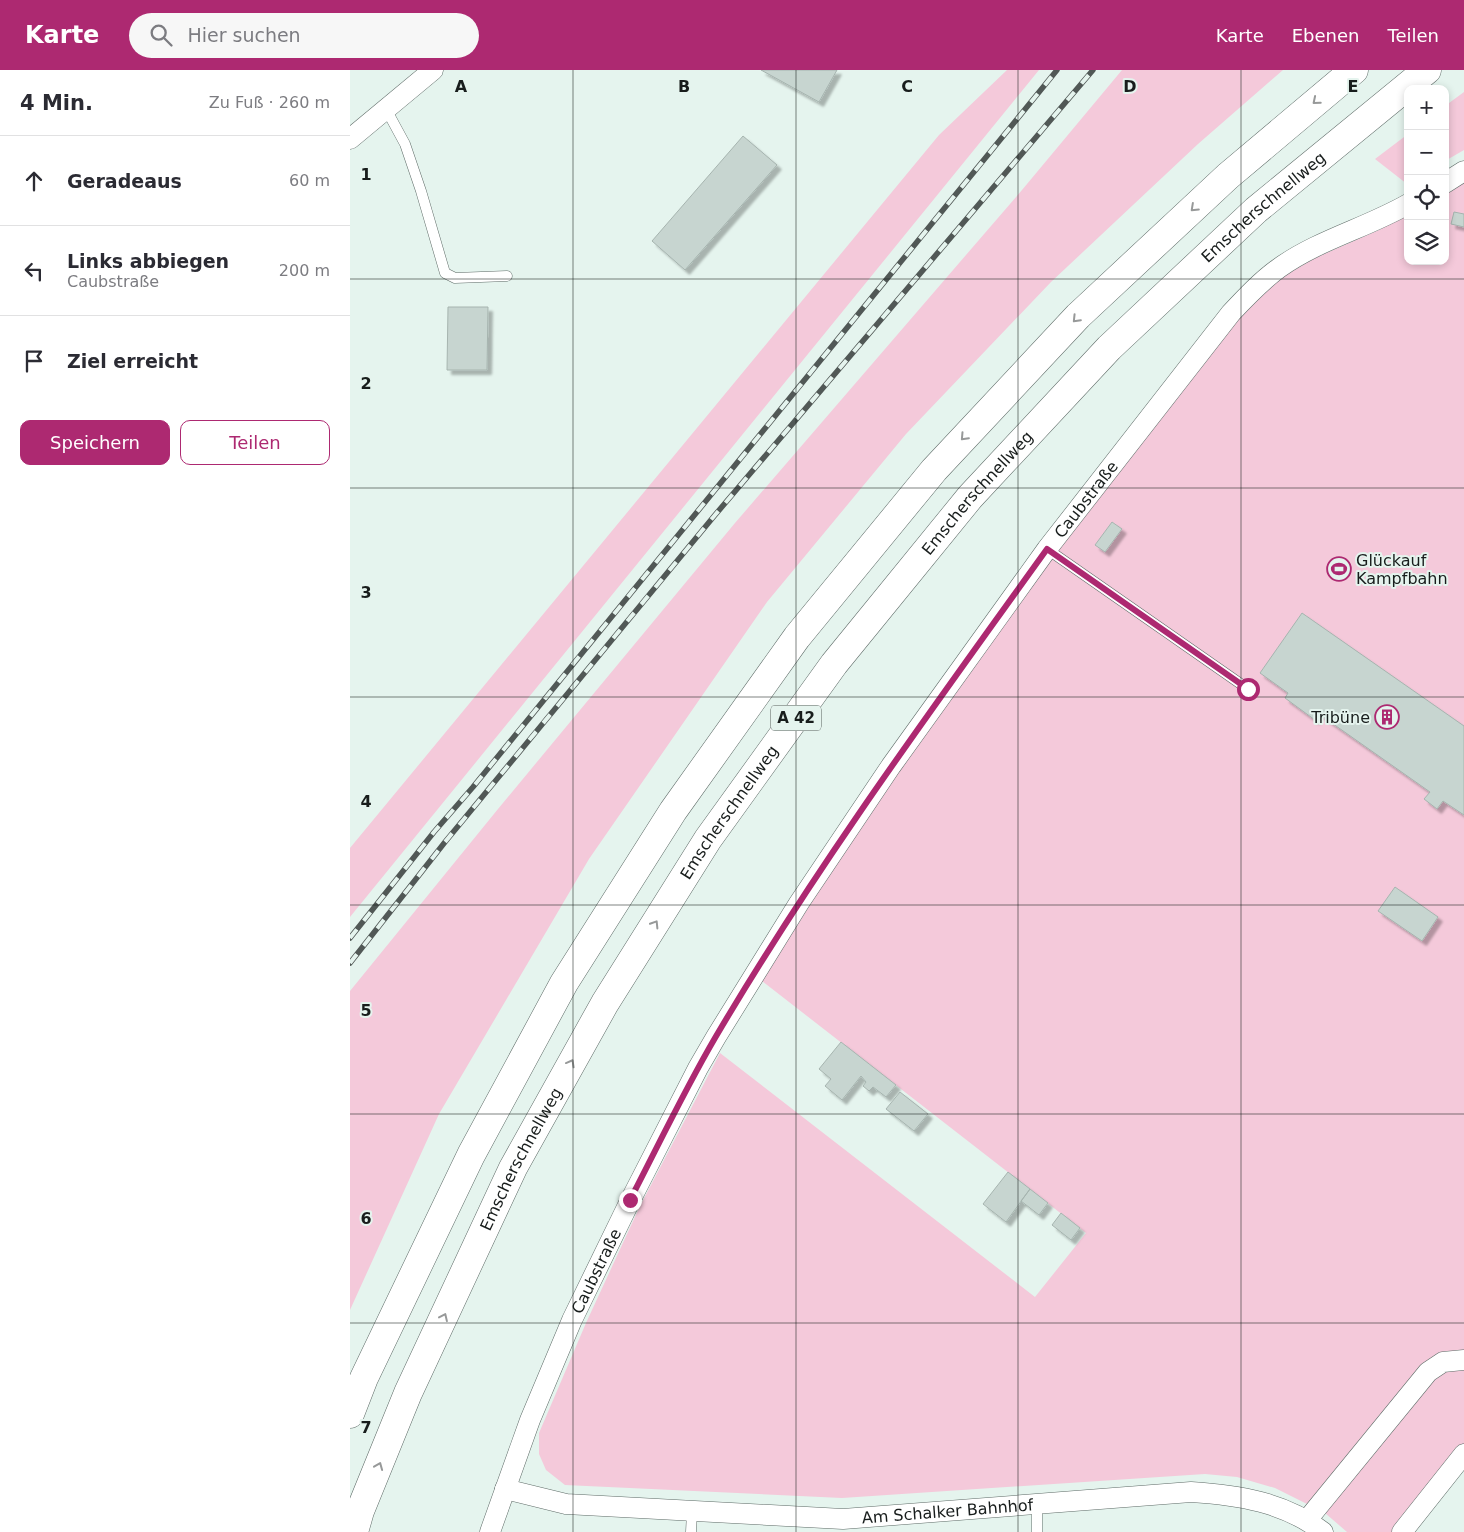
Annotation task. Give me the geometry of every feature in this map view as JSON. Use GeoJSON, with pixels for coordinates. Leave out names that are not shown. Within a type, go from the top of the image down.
{"type":"FeatureCollection","features":[{"type":"Feature","properties":{"kind":"highway","name":"A 42"},"geometry":{"type":"LineString","coordinates":[[350,1414],[364,1378],[471,1155],[564,983],[673,811],[797,637],[934,470],[1078,316],[1228,176],[1354,70]]}},
{"type":"Feature","properties":{"kind":"highway","name":"Emscherschnellweg"},"geometry":{"type":"LineString","coordinates":[[354,1532],[360,1512],[408,1394],[518,1160],[604,1003],[708,840],[834,664],[970,497],[1109,348],[1256,210],[1427,70]]}},
{"type":"Feature","properties":{"kind":"street"},"geometry":{"type":"LineString","coordinates":[[350,139],[433,70]]}},
{"type":"Feature","properties":{"kind":"street"},"geometry":{"type":"LineString","coordinates":[[1449,180],[1464,171]]}},
{"type":"Feature","properties":{"kind":"street","name":"Caubstraße"},"geometry":{"type":"LineString","coordinates":[[490,1532],[530,1420],[572,1320],[630,1200],[716,1037],[799,903],[891,766],[1047,549],[1231,312],[1254,289],[1280,268],[1312,249],[1404,206]]}},
{"type":"Feature","properties":{"kind":"street"},"geometry":{"type":"LineString","coordinates":[[1307,1520],[1428,1372],[1443,1362],[1464,1360]]}},
{"type":"Feature","properties":{"kind":"street"},"geometry":{"type":"LineString","coordinates":[[1402,1532],[1464,1454]]}},
{"type":"Feature","properties":{"kind":"street","name":"Am Schalker Bahnhof"},"geometry":{"type":"LineString","coordinates":[[505,1489],[566,1504],[843,1519],[1191,1492],[1230,1494],[1267,1504],[1307,1520],[1323,1532]]}},
{"type":"Feature","properties":{"kind":"lane"},"geometry":{"type":"LineString","coordinates":[[386,109],[405,144],[421,191],[444,273],[455,278],[507,276]]}},
{"type":"Feature","properties":{"kind":"lane"},"geometry":{"type":"LineString","coordinates":[[1047,549],[1248,689]]}},
{"type":"Feature","properties":{"kind":"lane"},"geometry":{"type":"LineString","coordinates":[[1037,1505],[1037,1532]]}},
{"type":"Feature","properties":{"kind":"lane"},"geometry":{"type":"LineString","coordinates":[[691,1532],[692,1512]]}},
{"type":"Feature","properties":{"kind":"shaded area"},"geometry":{"type":"Polygon","coordinates":[[[1007,70],[1039,70],[350,917],[350,848],[939,135],[1007,70]]]}},
{"type":"Feature","properties":{"kind":"shaded area"},"geometry":{"type":"Polygon","coordinates":[[[1122,70],[1283,70],[1198,144],[1051,282],[906,434],[767,602],[589,859],[439,1114],[350,1310],[350,991],[735,523],[1022,190],[1122,70]]]}},
{"type":"Feature","properties":{"kind":"shaded area"},"geometry":{"type":"Polygon","coordinates":[[[1464,92],[1464,150],[1449,159],[1449,130],[1449,103],[1464,92]]]}},
{"type":"Feature","properties":{"kind":"shaded area"},"geometry":{"type":"Polygon","coordinates":[[[1404,137],[1404,182],[1375,159],[1404,137]]]}},
{"type":"Feature","properties":{"kind":"shaded area"},"geometry":{"type":"Polygon","coordinates":[[[1464,179],[1464,1454],[1401,1532],[1347,1532],[1325,1513],[1275,1488],[1237,1477],[1205,1474],[842,1498],[565,1485],[546,1470],[539,1454],[539,1433],[586,1323],[640,1206],[720,1053],[1035,1297],[1086,1233],[762,981],[895,770],[1057,547],[1235,321],[1260,295],[1284,276],[1315,258],[1381,229],[1404,214],[1404,265],[1449,265],[1449,188],[1464,179]]]}},
{"type":"Feature","properties":{"kind":"building"},"geometry":{"type":"Polygon","coordinates":[[[761,70],[837,70],[819,102],[761,70]]]}},
{"type":"Feature","properties":{"kind":"building"},"geometry":{"type":"Polygon","coordinates":[[[743,136],[777,165],[685,270],[652,241],[743,136]]]}},
{"type":"Feature","properties":{"kind":"building"},"geometry":{"type":"Polygon","coordinates":[[[1454,212],[1464,214],[1464,227],[1451,224],[1454,212]]]}},
{"type":"Feature","properties":{"kind":"building"},"geometry":{"type":"Polygon","coordinates":[[[448,307],[488,307],[487,370],[447,370],[448,307]]]}},
{"type":"Feature","properties":{"kind":"building"},"geometry":{"type":"Polygon","coordinates":[[[1112,522],[1122,529],[1105,552],[1095,545],[1112,522]]]}},
{"type":"Feature","properties":{"kind":"building","name":"Tribüne"},"geometry":{"type":"Polygon","coordinates":[[[1302,613],[1464,726],[1464,815],[1443,801],[1437,809],[1424,799],[1430,792],[1319,714],[1315,720],[1285,698],[1288,693],[1260,673],[1302,613]]]}},
{"type":"Feature","properties":{"kind":"building"},"geometry":{"type":"Polygon","coordinates":[[[1395,887],[1438,917],[1422,941],[1378,911],[1395,887]]]}},
{"type":"Feature","properties":{"kind":"building"},"geometry":{"type":"Polygon","coordinates":[[[841,1042],[896,1085],[886,1097],[873,1087],[869,1091],[863,1086],[866,1082],[861,1076],[842,1100],[825,1086],[831,1079],[819,1069],[841,1042]]]}},
{"type":"Feature","properties":{"kind":"building"},"geometry":{"type":"Polygon","coordinates":[[[900,1092],[928,1114],[914,1131],[886,1109],[900,1092]]]}},
{"type":"Feature","properties":{"kind":"building"},"geometry":{"type":"Polygon","coordinates":[[[1008,1172],[1030,1189],[1006,1222],[983,1204],[1008,1172]]]}},
{"type":"Feature","properties":{"kind":"building"},"geometry":{"type":"Polygon","coordinates":[[[1030,1189],[1048,1203],[1039,1215],[1021,1201],[1030,1189]]]}},
{"type":"Feature","properties":{"kind":"building"},"geometry":{"type":"Polygon","coordinates":[[[1061,1213],[1080,1228],[1071,1240],[1052,1225],[1061,1213]]]}},
{"type":"Feature","properties":{"kind":"railway"},"geometry":{"type":"LineString","coordinates":[[350,938],[434,832],[473,787],[1057,70]]}},
{"type":"Feature","properties":{"kind":"railway"},"geometry":{"type":"LineString","coordinates":[[350,963],[445,842],[715,515],[1093,70]]}},
{"type":"Feature","properties":{"kind":"place","name":"Glückauf Kampfbahn"},"geometry":{"type":"Point","coordinates":[1339,569]}},
{"type":"Feature","properties":{"kind":"place","name":"Tribüne"},"geometry":{"type":"Point","coordinates":[1387,717]}},
{"type":"Feature","properties":{"kind":"route"},"geometry":{"type":"LineString","coordinates":[[630,1200],[698,1068],[799,903],[891,766],[1047,549],[1248,689]]}}]}
